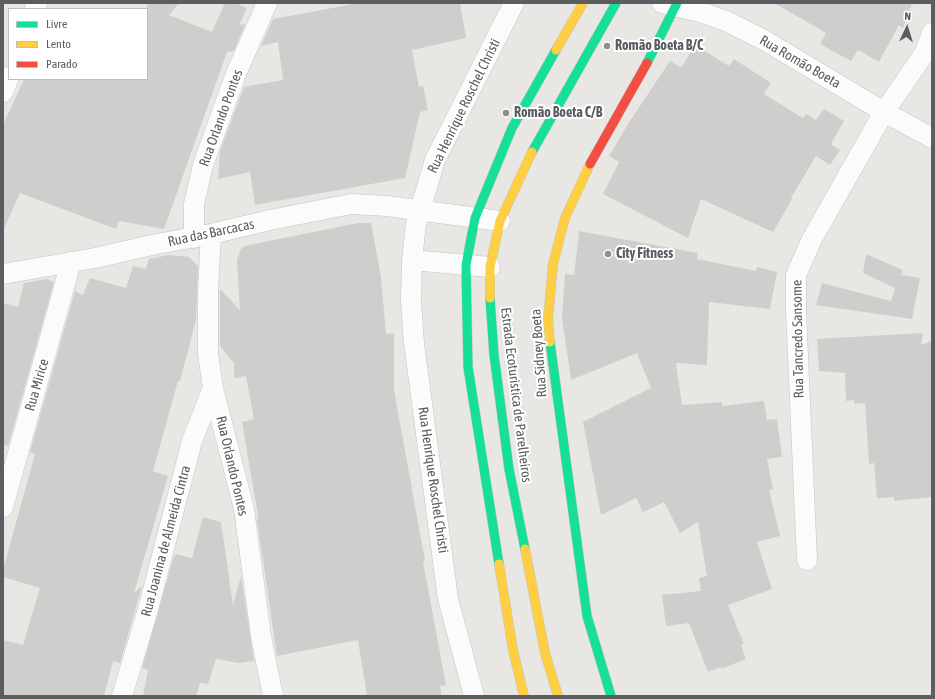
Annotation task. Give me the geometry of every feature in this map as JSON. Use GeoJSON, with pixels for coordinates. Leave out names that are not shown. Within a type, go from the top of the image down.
{"type":"FeatureCollection","features":[{"type":"Feature","properties":{"kind":"main road"},"geometry":{"type":"LineString","coordinates":[[524,696],[513,650],[468,367],[466,265],[475,218],[512,128],[583,3]]}},
{"type":"Feature","properties":{"kind":"main road","name":"Estrada Ecoturistica de Parelheiros"},"geometry":{"type":"LineString","coordinates":[[558,696],[545,653],[509,469],[494,355],[489,285],[490,267],[500,221],[532,153],[616,3]]}},
{"type":"Feature","properties":{"kind":"main road","name":"Rua Sidney Boeta"},"geometry":{"type":"LineString","coordinates":[[611,696],[587,616],[557,401],[548,319],[553,264],[565,218],[589,166],[652,54],[671,4]]}},
{"type":"Feature","properties":{"kind":"street","name":"Rua Orlando Pontes"},"geometry":{"type":"LineString","coordinates":[[267,3],[236,74],[203,165],[194,204],[202,236],[208,315],[208,354],[213,388],[244,509],[261,636],[273,696]]}},
{"type":"Feature","properties":{"kind":"street","name":"Rua Henrique Roschel Christi"},"geometry":{"type":"LineString","coordinates":[[474,696],[448,599],[414,343],[411,302],[412,260],[419,211],[435,160],[514,3]]}},
{"type":"Feature","properties":{"kind":"street","name":"Rua Romão Boeta"},"geometry":{"type":"LineString","coordinates":[[671,4],[726,21],[791,56],[884,112],[932,138]]}},
{"type":"Feature","properties":{"kind":"street","name":"Rua Tancredo Sansome"},"geometry":{"type":"LineString","coordinates":[[807,560],[796,311],[796,275],[812,239],[884,112],[924,54],[932,33]]}},
{"type":"Feature","properties":{"kind":"street"},"geometry":{"type":"LineString","coordinates":[[3,92],[8,80]]}},
{"type":"Feature","properties":{"kind":"street","name":"Rua das Barcacas"},"geometry":{"type":"LineString","coordinates":[[3,274],[202,236],[270,220],[351,204],[387,206],[419,211]]}},
{"type":"Feature","properties":{"kind":"street"},"geometry":{"type":"LineString","coordinates":[[419,211],[500,221]]}},
{"type":"Feature","properties":{"kind":"street"},"geometry":{"type":"LineString","coordinates":[[412,260],[490,267]]}},
{"type":"Feature","properties":{"kind":"street","name":"Rua Mirice"},"geometry":{"type":"LineString","coordinates":[[3,507],[71,262]]}},
{"type":"Feature","properties":{"kind":"street","name":"Rua Joanina de Almeida Cintra"},"geometry":{"type":"LineString","coordinates":[[122,696],[147,613],[192,441],[213,388]]}},
{"type":"Feature","properties":{"kind":"building"},"geometry":{"type":"Polygon","coordinates":[[[147,3],[179,3],[169,15],[212,32],[225,3],[235,3],[247,8],[239,25],[245,24],[234,51],[227,52],[164,229],[119,221],[116,229],[20,193],[3,231],[3,125],[24,80],[148,80],[147,3]]]}},
{"type":"Feature","properties":{"kind":"building"},"geometry":{"type":"Polygon","coordinates":[[[359,3],[460,3],[466,38],[412,50],[419,87],[423,86],[428,110],[420,112],[405,178],[255,205],[250,172],[218,179],[220,151],[244,87],[283,80],[278,42],[261,46],[273,19],[359,3]]]}},
{"type":"Feature","properties":{"kind":"building"},"geometry":{"type":"Polygon","coordinates":[[[774,3],[912,3],[903,28],[899,25],[879,62],[858,50],[851,61],[820,44],[826,33],[774,3]]]}},
{"type":"Feature","properties":{"kind":"building"},"geometry":{"type":"Polygon","coordinates":[[[695,45],[729,66],[734,59],[771,83],[764,94],[803,118],[806,114],[816,120],[824,109],[844,121],[831,144],[840,150],[830,165],[816,156],[773,232],[701,199],[688,238],[603,194],[619,162],[609,156],[630,121],[670,61],[681,68],[695,45]]]}},
{"type":"Feature","properties":{"kind":"building"},"geometry":{"type":"Polygon","coordinates":[[[358,223],[371,223],[381,277],[386,334],[394,333],[394,390],[425,561],[423,562],[446,685],[440,686],[442,696],[367,696],[358,640],[277,656],[257,520],[258,516],[242,422],[254,419],[246,376],[234,378],[234,363],[220,346],[220,289],[240,310],[237,260],[241,249],[244,246],[358,223]]]}},
{"type":"Feature","properties":{"kind":"building"},"geometry":{"type":"Polygon","coordinates":[[[579,231],[698,253],[697,259],[756,271],[757,267],[777,272],[770,309],[709,302],[707,365],[676,363],[682,405],[722,402],[722,406],[764,401],[767,420],[777,419],[782,457],[767,459],[773,490],[769,490],[780,536],[757,542],[772,589],[728,605],[744,644],[741,645],[746,659],[721,669],[721,667],[708,672],[689,623],[666,626],[662,595],[701,591],[699,578],[707,576],[698,522],[680,533],[664,502],[643,512],[636,498],[601,515],[583,422],[651,388],[637,353],[571,380],[562,318],[565,274],[574,275],[579,231]]]}},
{"type":"Feature","properties":{"kind":"building"},"geometry":{"type":"Polygon","coordinates":[[[866,254],[903,270],[901,275],[920,278],[912,319],[816,305],[822,283],[891,301],[895,288],[863,273],[866,254]]]}},
{"type":"Feature","properties":{"kind":"building"},"geometry":{"type":"Polygon","coordinates":[[[169,255],[189,257],[198,266],[196,320],[180,381],[178,381],[153,471],[168,476],[134,593],[142,586],[120,663],[113,661],[104,696],[3,696],[3,640],[23,645],[40,588],[3,577],[3,570],[35,454],[30,452],[75,291],[83,295],[90,278],[126,288],[133,266],[146,269],[149,259],[169,255]]]}},
{"type":"Feature","properties":{"kind":"building"},"geometry":{"type":"Polygon","coordinates":[[[47,279],[54,282],[8,446],[3,445],[3,303],[18,307],[24,283],[47,279]]]}},
{"type":"Feature","properties":{"kind":"building"},"geometry":{"type":"Polygon","coordinates":[[[923,333],[921,345],[932,341],[932,497],[894,501],[894,497],[877,498],[874,463],[869,464],[865,403],[854,404],[854,400],[846,401],[845,373],[819,371],[817,339],[923,333]]]}},
{"type":"Feature","properties":{"kind":"building"},"geometry":{"type":"Polygon","coordinates":[[[203,517],[221,522],[233,605],[241,576],[254,661],[239,663],[216,659],[208,684],[200,683],[196,696],[143,696],[148,670],[142,668],[174,556],[176,554],[192,558],[203,517]]]}},
{"type":"Feature","properties":{"kind":"traffic: fast"},"geometry":{"type":"LineString","coordinates":[[532,152],[616,3]]}},
{"type":"Feature","properties":{"kind":"traffic: fast"},"geometry":{"type":"LineString","coordinates":[[647,63],[677,3]]}},
{"type":"Feature","properties":{"kind":"traffic: fast"},"geometry":{"type":"LineString","coordinates":[[499,564],[468,367],[466,265],[475,218],[512,128],[556,50]]}},
{"type":"Feature","properties":{"kind":"traffic: fast"},"geometry":{"type":"LineString","coordinates":[[490,298],[494,355],[509,469],[525,549]]}},
{"type":"Feature","properties":{"kind":"traffic: fast"},"geometry":{"type":"LineString","coordinates":[[550,342],[587,616],[611,696]]}},
{"type":"Feature","properties":{"kind":"traffic: slow"},"geometry":{"type":"LineString","coordinates":[[556,50],[583,3]]}},
{"type":"Feature","properties":{"kind":"traffic: slow"},"geometry":{"type":"LineString","coordinates":[[490,298],[490,267],[500,221],[532,152]]}},
{"type":"Feature","properties":{"kind":"traffic: slow"},"geometry":{"type":"LineString","coordinates":[[550,342],[548,319],[553,264],[565,218],[590,164]]}},
{"type":"Feature","properties":{"kind":"traffic: slow"},"geometry":{"type":"LineString","coordinates":[[525,549],[545,653],[558,696]]}},
{"type":"Feature","properties":{"kind":"traffic: slow"},"geometry":{"type":"LineString","coordinates":[[499,564],[513,650],[524,696]]}},
{"type":"Feature","properties":{"kind":"traffic: jam"},"geometry":{"type":"LineString","coordinates":[[590,164],[647,63]]}},
{"type":"Feature","properties":{"kind":"place","name":"Romão Boeta B/C"},"geometry":{"type":"Point","coordinates":[607,46]}},
{"type":"Feature","properties":{"kind":"place","name":"Romão Boeta C/B"},"geometry":{"type":"Point","coordinates":[506,113]}},
{"type":"Feature","properties":{"kind":"place","name":"City Fitness"},"geometry":{"type":"Point","coordinates":[608,254]}}]}
